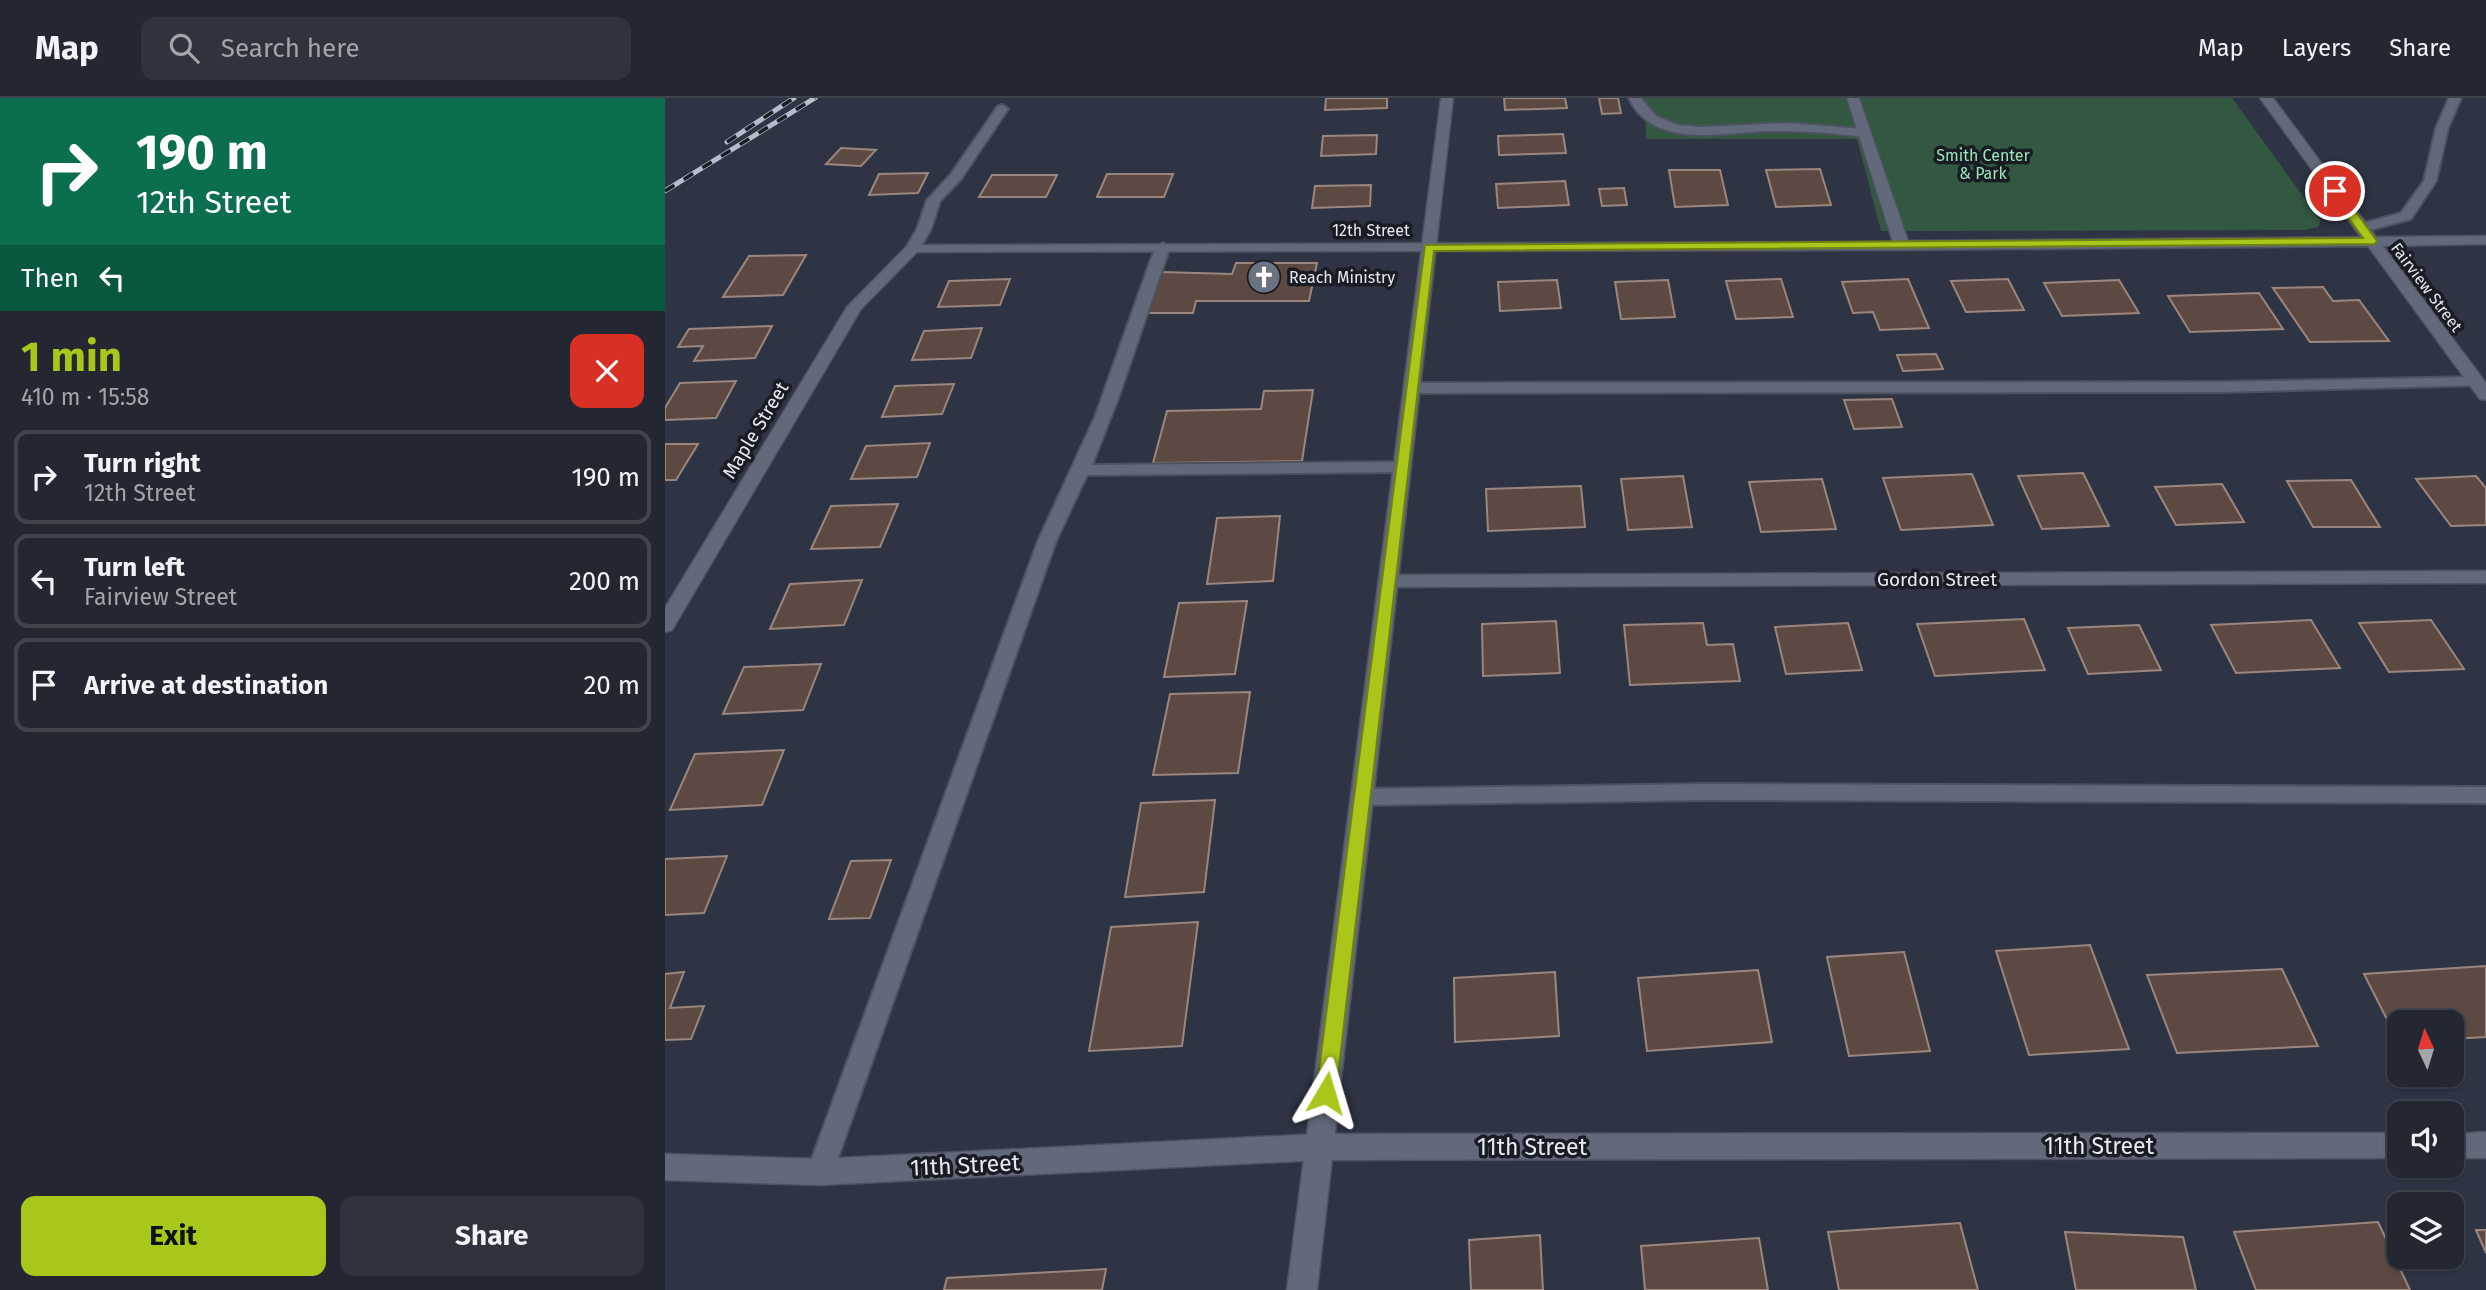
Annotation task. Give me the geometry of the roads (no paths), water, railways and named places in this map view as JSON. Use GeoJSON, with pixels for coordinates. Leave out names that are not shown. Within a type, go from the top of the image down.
{"type":"FeatureCollection","features":[{"type":"Feature","properties":{"kind":"street"},"geometry":{"type":"LineString","coordinates":[[1302,1290],[1447,98]]}},
{"type":"Feature","properties":{"kind":"street"},"geometry":{"type":"LineString","coordinates":[[1853,98],[1902,246]]}},
{"type":"Feature","properties":{"kind":"street","name":"Fairview Street"},"geometry":{"type":"LineString","coordinates":[[2266,98],[2486,395]]}},
{"type":"Feature","properties":{"kind":"street","name":"12th Street"},"geometry":{"type":"LineString","coordinates":[[913,248],[1902,246],[2486,240]]}},
{"type":"Feature","properties":{"kind":"street","name":"Maple Street"},"geometry":{"type":"LineString","coordinates":[[665,625],[855,307],[913,248]]}},
{"type":"Feature","properties":{"kind":"street","name":"Gordon Street"},"geometry":{"type":"LineString","coordinates":[[1388,582],[2486,577]]}},
{"type":"Feature","properties":{"kind":"street"},"geometry":{"type":"LineString","coordinates":[[2464,1146],[2486,1145]]}},
{"type":"Feature","properties":{"kind":"street","name":"11th Street"},"geometry":{"type":"LineString","coordinates":[[665,1167],[820,1172],[1319,1147],[2387,1146]]}},
{"type":"Feature","properties":{"kind":"lane"},"geometry":{"type":"LineString","coordinates":[[1635,98],[1641,110],[1650,118],[1665,126],[1685,130],[1798,127],[1864,133]]}},
{"type":"Feature","properties":{"kind":"lane"},"geometry":{"type":"LineString","coordinates":[[2362,228],[2406,216],[2430,181],[2442,128],[2455,98]]}},
{"type":"Feature","properties":{"kind":"lane"},"geometry":{"type":"LineString","coordinates":[[913,248],[934,200],[956,176],[979,138],[1002,109]]}},
{"type":"Feature","properties":{"kind":"lane"},"geometry":{"type":"LineString","coordinates":[[820,1172],[1047,541],[1082,470],[1119,372],[1146,286],[1163,247]]}},
{"type":"Feature","properties":{"kind":"lane"},"geometry":{"type":"LineString","coordinates":[[1412,388],[2207,387],[2476,382]]}},
{"type":"Feature","properties":{"kind":"lane"},"geometry":{"type":"LineString","coordinates":[[1082,470],[1403,467]]}},
{"type":"Feature","properties":{"kind":"lane"},"geometry":{"type":"LineString","coordinates":[[1361,797],[1704,792],[2486,795]]}},
{"type":"Feature","properties":{"kind":"railway"},"geometry":{"type":"LineString","coordinates":[[727,142],[794,98]]}},
{"type":"Feature","properties":{"kind":"railway"},"geometry":{"type":"LineString","coordinates":[[665,191],[815,98]]}},
{"type":"Feature","properties":{"kind":"place","name":"Reach Ministry"},"geometry":{"type":"Point","coordinates":[1264,277]}},
{"type":"Feature","properties":{"kind":"park label","name":"Smith Center & Park"},"geometry":{"type":"Point","coordinates":[1983,164]}}]}
